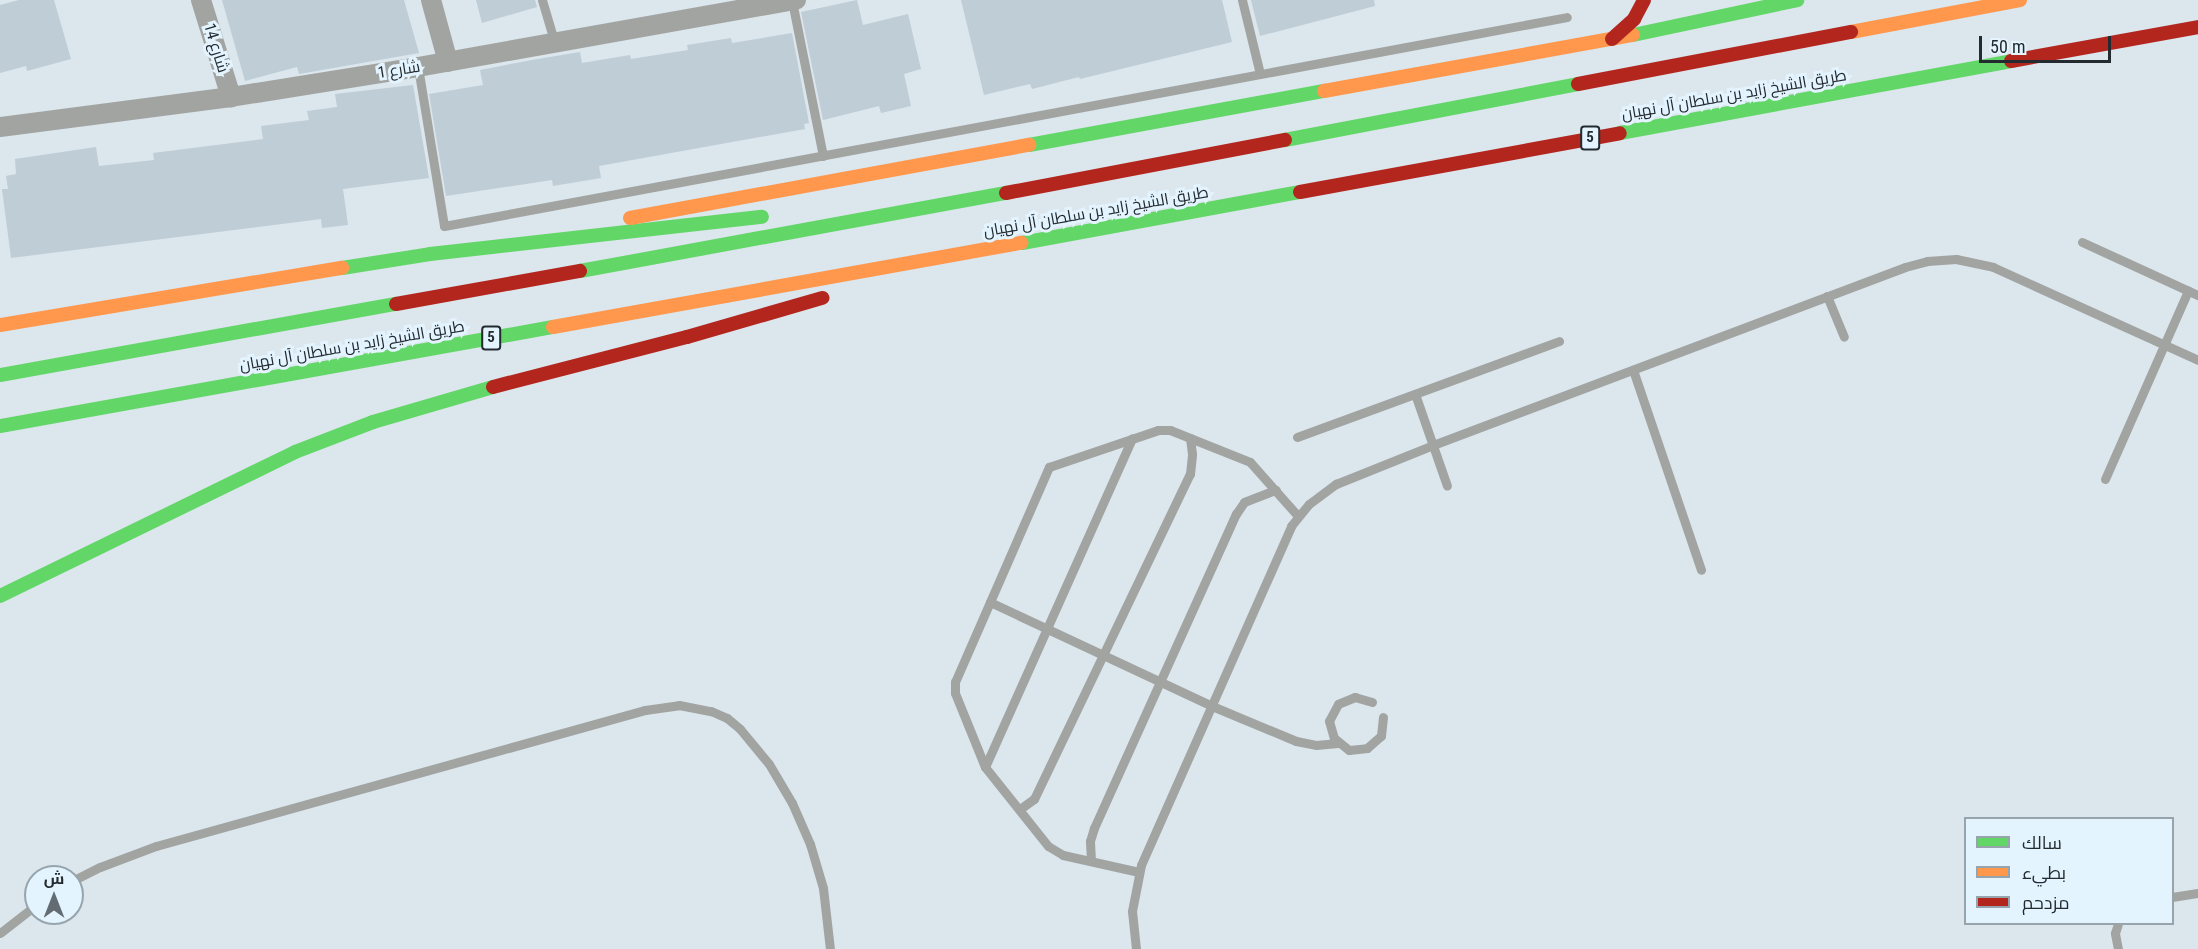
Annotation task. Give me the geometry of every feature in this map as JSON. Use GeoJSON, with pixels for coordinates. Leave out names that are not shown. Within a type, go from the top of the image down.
{"type":"FeatureCollection","features":[{"type":"Feature","properties":{"kind":"main road"},"geometry":{"type":"LineString","coordinates":[[1612,39],[1634,19],[1644,0]]}},
{"type":"Feature","properties":{"kind":"main road"},"geometry":{"type":"LineString","coordinates":[[1743,0],[1762,7]]}},
{"type":"Feature","properties":{"kind":"main road"},"geometry":{"type":"LineString","coordinates":[[0,325],[430,254],[1612,39],[1797,0]]}},
{"type":"Feature","properties":{"kind":"main road","name":"طريق الشيخ زايد بن سلطان آل نهيان"},"geometry":{"type":"LineString","coordinates":[[0,375],[895,214],[2019,0]]}},
{"type":"Feature","properties":{"kind":"main road","name":"طريق الشيخ زايد بن سلطان آل نهيان"},"geometry":{"type":"LineString","coordinates":[[0,426],[982,250],[2198,27]]}},
{"type":"Feature","properties":{"kind":"main road"},"geometry":{"type":"LineString","coordinates":[[2026,59],[2152,51]]}},
{"type":"Feature","properties":{"kind":"main road"},"geometry":{"type":"LineString","coordinates":[[825,210],[895,214]]}},
{"type":"Feature","properties":{"kind":"main road"},"geometry":{"type":"LineString","coordinates":[[430,254],[779,215]]}},
{"type":"Feature","properties":{"kind":"main road"},"geometry":{"type":"LineString","coordinates":[[857,287],[982,250]]}},
{"type":"Feature","properties":{"kind":"main road"},"geometry":{"type":"LineString","coordinates":[[0,596],[295,452],[373,422],[444,400],[687,337],[834,294]]}},
{"type":"Feature","properties":{"kind":"main road"},"geometry":{"type":"LineString","coordinates":[[0,581],[124,534]]}},
{"type":"Feature","properties":{"kind":"street","name":"شارع 14"},"geometry":{"type":"LineString","coordinates":[[201,0],[231,97]]}},
{"type":"Feature","properties":{"kind":"street"},"geometry":{"type":"LineString","coordinates":[[430,0],[448,62]]}},
{"type":"Feature","properties":{"kind":"street","name":"شارع 1"},"geometry":{"type":"LineString","coordinates":[[0,127],[231,97],[418,67],[784,1]]}},
{"type":"Feature","properties":{"kind":"lane"},"geometry":{"type":"LineString","coordinates":[[542,0],[555,44]]}},
{"type":"Feature","properties":{"kind":"lane"},"geometry":{"type":"LineString","coordinates":[[1242,0],[1260,74]]}},
{"type":"Feature","properties":{"kind":"lane"},"geometry":{"type":"LineString","coordinates":[[784,1],[823,156]]}},
{"type":"Feature","properties":{"kind":"lane"},"geometry":{"type":"LineString","coordinates":[[418,67],[444,226],[1568,17]]}},
{"type":"Feature","properties":{"kind":"lane"},"geometry":{"type":"LineString","coordinates":[[2082,242],[2198,295]]}},
{"type":"Feature","properties":{"kind":"lane"},"geometry":{"type":"LineString","coordinates":[[1136,949],[1132,911],[1139,872],[1297,515],[1320,494],[1336,484],[1827,296],[1927,261],[1956,259],[1993,267],[2198,360]]}},
{"type":"Feature","properties":{"kind":"lane"},"geometry":{"type":"LineString","coordinates":[[2105,479],[2188,291]]}},
{"type":"Feature","properties":{"kind":"lane"},"geometry":{"type":"LineString","coordinates":[[1827,296],[1844,337]]}},
{"type":"Feature","properties":{"kind":"lane"},"geometry":{"type":"LineString","coordinates":[[1297,437],[1559,341]]}},
{"type":"Feature","properties":{"kind":"lane"},"geometry":{"type":"LineString","coordinates":[[1633,370],[1701,570]]}},
{"type":"Feature","properties":{"kind":"lane"},"geometry":{"type":"LineString","coordinates":[[1415,394],[1448,486]]}},
{"type":"Feature","properties":{"kind":"lane"},"geometry":{"type":"LineString","coordinates":[[1139,872],[1063,855],[1048,846],[985,767],[956,693],[956,682],[1049,467],[1158,430],[1170,430],[1250,462],[1297,515]]}},
{"type":"Feature","properties":{"kind":"lane"},"geometry":{"type":"LineString","coordinates":[[985,767],[1132,438]]}},
{"type":"Feature","properties":{"kind":"lane"},"geometry":{"type":"LineString","coordinates":[[1020,809],[1034,799],[1190,474],[1192,454],[1190,438]]}},
{"type":"Feature","properties":{"kind":"lane"},"geometry":{"type":"LineString","coordinates":[[1091,861],[1090,841],[1094,828],[1236,514],[1244,502],[1276,490]]}},
{"type":"Feature","properties":{"kind":"lane"},"geometry":{"type":"LineString","coordinates":[[990,602],[1212,706],[1296,741],[1316,745],[1338,743]]}},
{"type":"Feature","properties":{"kind":"lane"},"geometry":{"type":"LineString","coordinates":[[1372,702],[1361,697],[1348,698],[1334,709],[1330,727],[1338,743],[1348,750],[1367,748],[1381,736],[1383,717]]}},
{"type":"Feature","properties":{"kind":"lane"},"geometry":{"type":"LineString","coordinates":[[84,875],[156,846],[645,710],[678,705],[711,711],[727,718],[740,729],[769,764],[792,803],[810,844],[823,888],[830,949]]}},
{"type":"Feature","properties":{"kind":"lane"},"geometry":{"type":"LineString","coordinates":[[2174,897],[2198,893]]}},
{"type":"Feature","properties":{"kind":"lane"},"geometry":{"type":"LineString","coordinates":[[0,933],[4,925],[24,912]]}},
{"type":"Feature","properties":{"kind":"lane"},"geometry":{"type":"LineString","coordinates":[[2118,925],[2115,933],[2118,949]]}},
{"type":"Feature","properties":{"kind":"building"},"geometry":{"type":"Polygon","coordinates":[[[19,0],[54,0],[71,59],[27,71],[26,66],[0,73],[0,5],[19,0]]]}},
{"type":"Feature","properties":{"kind":"building"},"geometry":{"type":"Polygon","coordinates":[[[222,0],[404,0],[419,53],[299,74],[297,67],[245,81],[222,0]]]}},
{"type":"Feature","properties":{"kind":"building"},"geometry":{"type":"Polygon","coordinates":[[[476,0],[535,0],[537,7],[482,23],[476,0]]]}},
{"type":"Feature","properties":{"kind":"building"},"geometry":{"type":"Polygon","coordinates":[[[857,0],[863,25],[908,14],[921,69],[904,74],[911,106],[881,113],[879,106],[823,120],[801,12],[857,0]]]}},
{"type":"Feature","properties":{"kind":"building"},"geometry":{"type":"Polygon","coordinates":[[[961,0],[1222,0],[1232,42],[1080,79],[1079,77],[1032,89],[1030,84],[984,95],[961,0]]]}},
{"type":"Feature","properties":{"kind":"building"},"geometry":{"type":"Polygon","coordinates":[[[1251,0],[1374,0],[1375,6],[1260,36],[1251,0]]]}},
{"type":"Feature","properties":{"kind":"building"},"geometry":{"type":"Polygon","coordinates":[[[792,33],[809,123],[804,124],[805,129],[599,166],[601,178],[553,186],[552,180],[446,196],[429,94],[483,85],[480,70],[532,60],[580,52],[582,63],[630,55],[631,59],[688,50],[687,45],[731,38],[732,43],[792,33]]]}},
{"type":"Feature","properties":{"kind":"building"},"geometry":{"type":"Polygon","coordinates":[[[413,85],[429,178],[343,189],[348,225],[322,228],[321,219],[11,258],[2,189],[8,189],[6,176],[16,174],[15,159],[96,147],[99,166],[154,160],[153,153],[263,139],[261,126],[309,120],[307,111],[337,107],[335,94],[413,85]]]}},
{"type":"Feature","properties":{"kind":"traffic: fast"},"geometry":{"type":"LineString","coordinates":[[1633,35],[1797,0]]}},
{"type":"Feature","properties":{"kind":"traffic: fast"},"geometry":{"type":"LineString","coordinates":[[1620,133],[2011,61]]}},
{"type":"Feature","properties":{"kind":"traffic: fast"},"geometry":{"type":"LineString","coordinates":[[1285,140],[1578,84]]}},
{"type":"Feature","properties":{"kind":"traffic: fast"},"geometry":{"type":"LineString","coordinates":[[1029,145],[1324,91]]}},
{"type":"Feature","properties":{"kind":"traffic: fast"},"geometry":{"type":"LineString","coordinates":[[1022,243],[1300,192]]}},
{"type":"Feature","properties":{"kind":"traffic: fast"},"geometry":{"type":"LineString","coordinates":[[580,271],[1006,193]]}},
{"type":"Feature","properties":{"kind":"traffic: fast"},"geometry":{"type":"LineString","coordinates":[[342,268],[430,254],[762,217]]}},
{"type":"Feature","properties":{"kind":"traffic: fast"},"geometry":{"type":"LineString","coordinates":[[0,375],[396,304]]}},
{"type":"Feature","properties":{"kind":"traffic: fast"},"geometry":{"type":"LineString","coordinates":[[0,426],[553,327]]}},
{"type":"Feature","properties":{"kind":"traffic: fast"},"geometry":{"type":"LineString","coordinates":[[0,596],[295,452],[373,422],[493,387]]}},
{"type":"Feature","properties":{"kind":"traffic: slow"},"geometry":{"type":"LineString","coordinates":[[1851,32],[2020,0]]}},
{"type":"Feature","properties":{"kind":"traffic: slow"},"geometry":{"type":"LineString","coordinates":[[1324,91],[1633,35]]}},
{"type":"Feature","properties":{"kind":"traffic: slow"},"geometry":{"type":"LineString","coordinates":[[630,218],[1029,145]]}},
{"type":"Feature","properties":{"kind":"traffic: slow"},"geometry":{"type":"LineString","coordinates":[[553,327],[1022,243]]}},
{"type":"Feature","properties":{"kind":"traffic: slow"},"geometry":{"type":"LineString","coordinates":[[0,325],[342,268]]}},
{"type":"Feature","properties":{"kind":"traffic: jam"},"geometry":{"type":"LineString","coordinates":[[1612,39],[1634,19],[1644,0]]}},
{"type":"Feature","properties":{"kind":"traffic: jam"},"geometry":{"type":"LineString","coordinates":[[2011,61],[2198,27]]}},
{"type":"Feature","properties":{"kind":"traffic: jam"},"geometry":{"type":"LineString","coordinates":[[1578,84],[1851,32]]}},
{"type":"Feature","properties":{"kind":"traffic: jam"},"geometry":{"type":"LineString","coordinates":[[1300,192],[1620,133]]}},
{"type":"Feature","properties":{"kind":"traffic: jam"},"geometry":{"type":"LineString","coordinates":[[1006,193],[1285,140]]}},
{"type":"Feature","properties":{"kind":"traffic: jam"},"geometry":{"type":"LineString","coordinates":[[396,304],[580,271]]}},
{"type":"Feature","properties":{"kind":"traffic: jam"},"geometry":{"type":"LineString","coordinates":[[493,387],[687,337],[822,298]]}}]}
